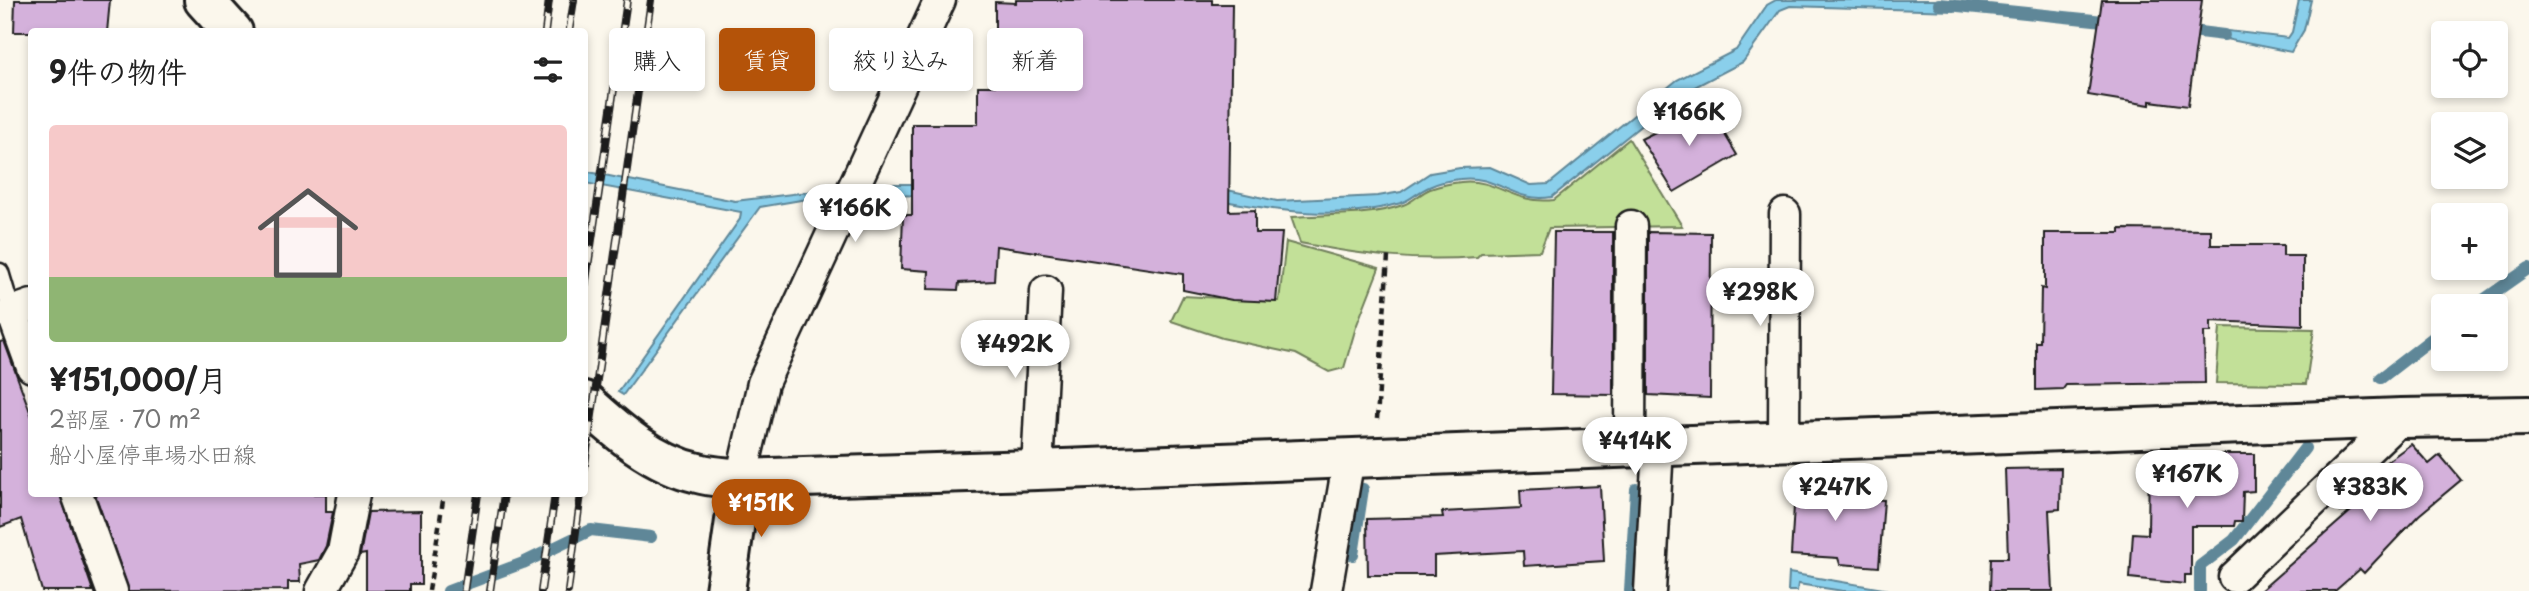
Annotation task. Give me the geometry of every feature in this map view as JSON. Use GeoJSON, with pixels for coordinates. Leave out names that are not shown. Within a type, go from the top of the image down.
{"type":"FeatureCollection","features":[{"type":"Feature","properties":{"kind":"street"},"geometry":{"type":"LineString","coordinates":[[204,0],[229,28]]}},
{"type":"Feature","properties":{"kind":"street"},"geometry":{"type":"LineString","coordinates":[[725,591],[741,478],[763,383],[940,0]]}},
{"type":"Feature","properties":{"kind":"street"},"geometry":{"type":"LineString","coordinates":[[1784,441],[1785,214]]}},
{"type":"Feature","properties":{"kind":"street"},"geometry":{"type":"LineString","coordinates":[[1631,226],[1650,591]]}},
{"type":"Feature","properties":{"kind":"street"},"geometry":{"type":"LineString","coordinates":[[1037,470],[1046,291]]}},
{"type":"Feature","properties":{"kind":"street"},"geometry":{"type":"LineString","coordinates":[[22,309],[28,344]]}},
{"type":"Feature","properties":{"kind":"street"},"geometry":{"type":"LineString","coordinates":[[588,405],[613,427],[655,457],[697,473],[741,478],[1037,470],[2401,418],[2529,416]]}},
{"type":"Feature","properties":{"kind":"street"},"geometry":{"type":"LineString","coordinates":[[2234,577],[2401,418]]}},
{"type":"Feature","properties":{"kind":"street"},"geometry":{"type":"LineString","coordinates":[[1326,591],[1362,457]]}},
{"type":"Feature","properties":{"kind":"street"},"geometry":{"type":"LineString","coordinates":[[78,497],[113,591]]}},
{"type":"Feature","properties":{"kind":"street"},"geometry":{"type":"LineString","coordinates":[[321,591],[343,552],[353,497]]}},
{"type":"Feature","properties":{"kind":"lane"},"geometry":{"type":"LineString","coordinates":[[0,272],[22,309]]}},
{"type":"Feature","properties":{"kind":"path"},"geometry":{"type":"LineString","coordinates":[[1362,457],[1388,256]]}},
{"type":"Feature","properties":{"kind":"path"},"geometry":{"type":"LineString","coordinates":[[429,591],[444,497]]}},
{"type":"Feature","properties":{"kind":"green space"},"geometry":{"type":"Polygon","coordinates":[[[1629,139],[1682,226],[1549,228],[1540,251],[1481,253],[1477,257],[1431,259],[1367,254],[1300,243],[1291,217],[1390,209],[1407,204],[1430,189],[1461,182],[1485,184],[1527,199],[1554,200],[1629,139]]]}},
{"type":"Feature","properties":{"kind":"green space"},"geometry":{"type":"Polygon","coordinates":[[[1286,242],[1379,268],[1356,327],[1344,368],[1329,372],[1296,354],[1222,338],[1171,321],[1183,296],[1279,301],[1286,242]]]}},
{"type":"Feature","properties":{"kind":"green space"},"geometry":{"type":"Polygon","coordinates":[[[2220,327],[2314,329],[2306,384],[2216,383],[2220,327]]]}},
{"type":"Feature","properties":{"kind":"water"},"geometry":{"type":"Polygon","coordinates":[[[1776,0],[1954,0],[1954,11],[1790,6],[1780,10],[1743,62],[1679,95],[1552,197],[1527,196],[1485,181],[1456,179],[1436,184],[1401,203],[1354,212],[1331,213],[1283,210],[1214,199],[868,195],[801,200],[760,207],[623,395],[618,392],[740,219],[741,212],[588,184],[588,172],[735,201],[872,184],[1066,184],[1214,187],[1277,201],[1378,196],[1401,192],[1430,173],[1490,167],[1531,185],[1549,184],[1677,80],[1736,50],[1767,5],[1776,0]]]}},
{"type":"Feature","properties":{"kind":"water"},"geometry":{"type":"Polygon","coordinates":[[[2299,0],[2311,0],[2304,30],[2291,52],[2210,36],[2211,29],[2288,38],[2292,32],[2299,0]]]}},
{"type":"Feature","properties":{"kind":"water"},"geometry":{"type":"Polygon","coordinates":[[[1789,573],[1895,591],[1843,591],[1798,584],[1797,591],[1788,591],[1789,573]]]}},
{"type":"Feature","properties":{"kind":"building"},"geometry":{"type":"Polygon","coordinates":[[[15,0],[110,0],[107,28],[28,28],[28,32],[14,32],[15,0]]]}},
{"type":"Feature","properties":{"kind":"building"},"geometry":{"type":"Polygon","coordinates":[[[1016,0],[1212,0],[1212,4],[1232,4],[1229,211],[1255,210],[1255,233],[1282,233],[1276,302],[1232,300],[1183,290],[1183,274],[996,246],[994,281],[959,283],[958,290],[928,289],[929,271],[901,269],[903,215],[912,215],[912,124],[978,124],[978,86],[987,86],[987,91],[1083,91],[1083,28],[995,28],[995,2],[1016,3],[1016,0]]]}},
{"type":"Feature","properties":{"kind":"building"},"geometry":{"type":"Polygon","coordinates":[[[2102,0],[2202,0],[2188,106],[2150,101],[2150,105],[2088,95],[2102,0]]]}},
{"type":"Feature","properties":{"kind":"building"},"geometry":{"type":"Polygon","coordinates":[[[1708,106],[1737,155],[1674,192],[1641,139],[1708,106]]]}},
{"type":"Feature","properties":{"kind":"building"},"geometry":{"type":"Polygon","coordinates":[[[2120,229],[2211,230],[2211,245],[2283,245],[2283,256],[2303,256],[2303,325],[2211,321],[2211,332],[2204,332],[2205,383],[2066,385],[2063,389],[2036,390],[2036,342],[2040,342],[2041,288],[2045,289],[2045,233],[2120,233],[2120,229]]]}},
{"type":"Feature","properties":{"kind":"building"},"geometry":{"type":"Polygon","coordinates":[[[1554,232],[1613,232],[1613,395],[1551,394],[1554,232]]]}},
{"type":"Feature","properties":{"kind":"building"},"geometry":{"type":"Polygon","coordinates":[[[1648,232],[1711,233],[1710,398],[1648,395],[1648,232]]]}},
{"type":"Feature","properties":{"kind":"building"},"geometry":{"type":"Polygon","coordinates":[[[4,341],[28,406],[28,497],[61,497],[93,591],[42,591],[21,519],[0,527],[0,342],[4,341]]]}},
{"type":"Feature","properties":{"kind":"building"},"geometry":{"type":"Polygon","coordinates":[[[2411,444],[2429,464],[2440,455],[2461,480],[2419,515],[2364,573],[2360,569],[2335,591],[2260,591],[2351,511],[2341,512],[2378,476],[2374,471],[2411,444]]]}},
{"type":"Feature","properties":{"kind":"building"},"geometry":{"type":"Polygon","coordinates":[[[2222,454],[2254,454],[2254,491],[2243,492],[2242,521],[2235,521],[2234,526],[2191,526],[2191,575],[2185,575],[2185,584],[2130,578],[2133,533],[2148,534],[2149,457],[2221,458],[2222,454]]]}},
{"type":"Feature","properties":{"kind":"building"},"geometry":{"type":"Polygon","coordinates":[[[2061,468],[2060,509],[2049,510],[2053,591],[1990,591],[1991,558],[2008,558],[2005,469],[2061,468]]]}},
{"type":"Feature","properties":{"kind":"building"},"geometry":{"type":"Polygon","coordinates":[[[1796,473],[1834,475],[1833,497],[1884,500],[1879,567],[1840,564],[1838,558],[1791,555],[1796,473]]]}},
{"type":"Feature","properties":{"kind":"building"},"geometry":{"type":"Polygon","coordinates":[[[1600,486],[1604,561],[1524,566],[1523,551],[1434,556],[1434,575],[1368,575],[1367,519],[1443,517],[1442,512],[1521,508],[1520,490],[1600,486]]]}},
{"type":"Feature","properties":{"kind":"building"},"geometry":{"type":"Polygon","coordinates":[[[96,497],[326,497],[326,512],[333,512],[326,546],[319,560],[299,564],[300,582],[288,582],[288,590],[129,591],[96,497]]]}},
{"type":"Feature","properties":{"kind":"building"},"geometry":{"type":"Polygon","coordinates":[[[421,511],[421,584],[410,584],[410,591],[366,591],[366,554],[360,555],[368,512],[421,511]]]}},
{"type":"Feature","properties":{"kind":"waterway"},"geometry":{"type":"LineString","coordinates":[[1939,4],[2113,22]]}},
{"type":"Feature","properties":{"kind":"waterway"},"geometry":{"type":"LineString","coordinates":[[2183,30],[2224,35]]}},
{"type":"Feature","properties":{"kind":"waterway"},"geometry":{"type":"LineString","coordinates":[[2492,294],[2529,268]]}},
{"type":"Feature","properties":{"kind":"waterway"},"geometry":{"type":"LineString","coordinates":[[2381,378],[2431,339]]}},
{"type":"Feature","properties":{"kind":"waterway"},"geometry":{"type":"LineString","coordinates":[[2200,591],[2200,566],[2234,540],[2305,448]]}},
{"type":"Feature","properties":{"kind":"waterway"},"geometry":{"type":"LineString","coordinates":[[1353,555],[1363,489]]}},
{"type":"Feature","properties":{"kind":"waterway"},"geometry":{"type":"LineString","coordinates":[[1630,591],[1636,489]]}},
{"type":"Feature","properties":{"kind":"waterway"},"geometry":{"type":"LineString","coordinates":[[448,591],[523,563],[591,530],[651,537]]}},
{"type":"Feature","properties":{"kind":"railway"},"geometry":{"type":"LineString","coordinates":[[546,28],[549,0]]}},
{"type":"Feature","properties":{"kind":"railway"},"geometry":{"type":"LineString","coordinates":[[570,28],[574,0]]}},
{"type":"Feature","properties":{"kind":"railway"},"geometry":{"type":"LineString","coordinates":[[588,267],[627,0]]}},
{"type":"Feature","properties":{"kind":"railway"},"geometry":{"type":"LineString","coordinates":[[588,443],[651,0]]}},
{"type":"Feature","properties":{"kind":"railway"},"geometry":{"type":"LineString","coordinates":[[464,591],[478,497]]}},
{"type":"Feature","properties":{"kind":"railway"},"geometry":{"type":"LineString","coordinates":[[490,591],[504,497]]}},
{"type":"Feature","properties":{"kind":"railway"},"geometry":{"type":"LineString","coordinates":[[541,591],[555,497]]}},
{"type":"Feature","properties":{"kind":"railway"},"geometry":{"type":"LineString","coordinates":[[568,591],[581,497]]}}]}
